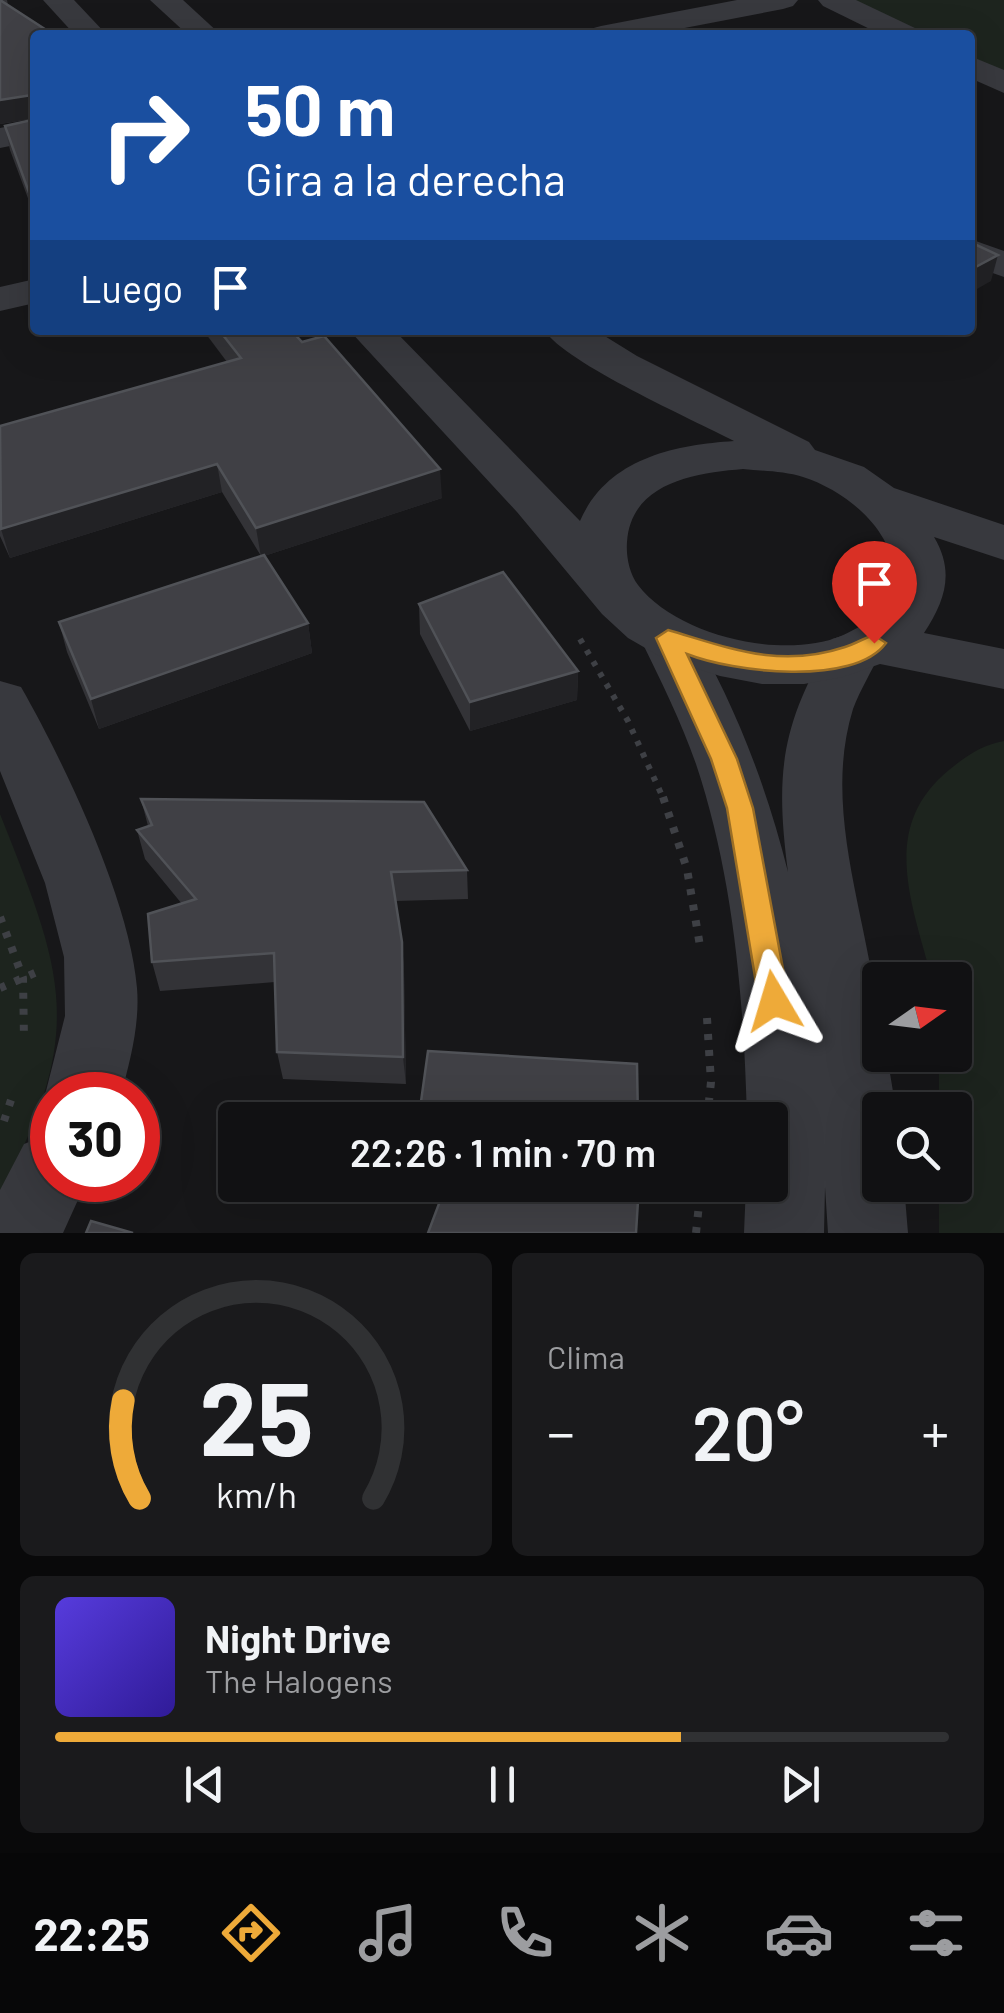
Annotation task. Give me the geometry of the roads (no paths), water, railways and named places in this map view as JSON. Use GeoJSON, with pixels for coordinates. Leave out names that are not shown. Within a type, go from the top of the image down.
{"type":"FeatureCollection","features":[{"type":"Feature","properties":{"kind":"street"},"geometry":{"type":"LineString","coordinates":[[63,0],[88,30]]}},
{"type":"Feature","properties":{"kind":"street"},"geometry":{"type":"LineString","coordinates":[[168,0],[201,30]]}},
{"type":"Feature","properties":{"kind":"street"},"geometry":{"type":"LineString","coordinates":[[628,30],[782,0]]}},
{"type":"Feature","properties":{"kind":"street"},"geometry":{"type":"LineString","coordinates":[[833,0],[896,30]]}},
{"type":"Feature","properties":{"kind":"street"},"geometry":{"type":"LineString","coordinates":[[975,68],[1004,83]]}},
{"type":"Feature","properties":{"kind":"street"},"geometry":{"type":"LineString","coordinates":[[0,138],[30,132]]}},
{"type":"Feature","properties":{"kind":"street"},"geometry":{"type":"LineString","coordinates":[[975,253],[1004,265]]}},
{"type":"Feature","properties":{"kind":"street"},"geometry":{"type":"LineString","coordinates":[[0,299],[30,292]]}},
{"type":"Feature","properties":{"kind":"street"},"geometry":{"type":"LineString","coordinates":[[375,335],[535,500],[632,614],[668,638],[711,655],[759,664],[808,664],[863,648],[905,618],[919,589],[919,557],[904,526],[882,501],[852,480],[621,366],[573,335]]}},
{"type":"Feature","properties":{"kind":"street"},"geometry":{"type":"LineString","coordinates":[[608,586],[598,552],[602,520],[622,492],[654,471],[696,459],[743,455],[821,466]]}},
{"type":"Feature","properties":{"kind":"street"},"geometry":{"type":"LineString","coordinates":[[882,501],[1004,543]]}},
{"type":"Feature","properties":{"kind":"street"},"geometry":{"type":"LineString","coordinates":[[668,638],[724,759],[753,868],[770,964],[782,1074],[784,1233]]}},
{"type":"Feature","properties":{"kind":"street"},"geometry":{"type":"LineString","coordinates":[[863,648],[1004,669]]}},
{"type":"Feature","properties":{"kind":"street"},"geometry":{"type":"LineString","coordinates":[[863,648],[824,709],[814,760],[812,814],[858,1102],[868,1233]]}},
{"type":"Feature","properties":{"kind":"street"},"geometry":{"type":"LineString","coordinates":[[0,702],[74,878],[98,946],[103,992],[90,1072]]}},
{"type":"Feature","properties":{"kind":"street"},"geometry":{"type":"LineString","coordinates":[[21,1233],[36,1202]]}}]}
